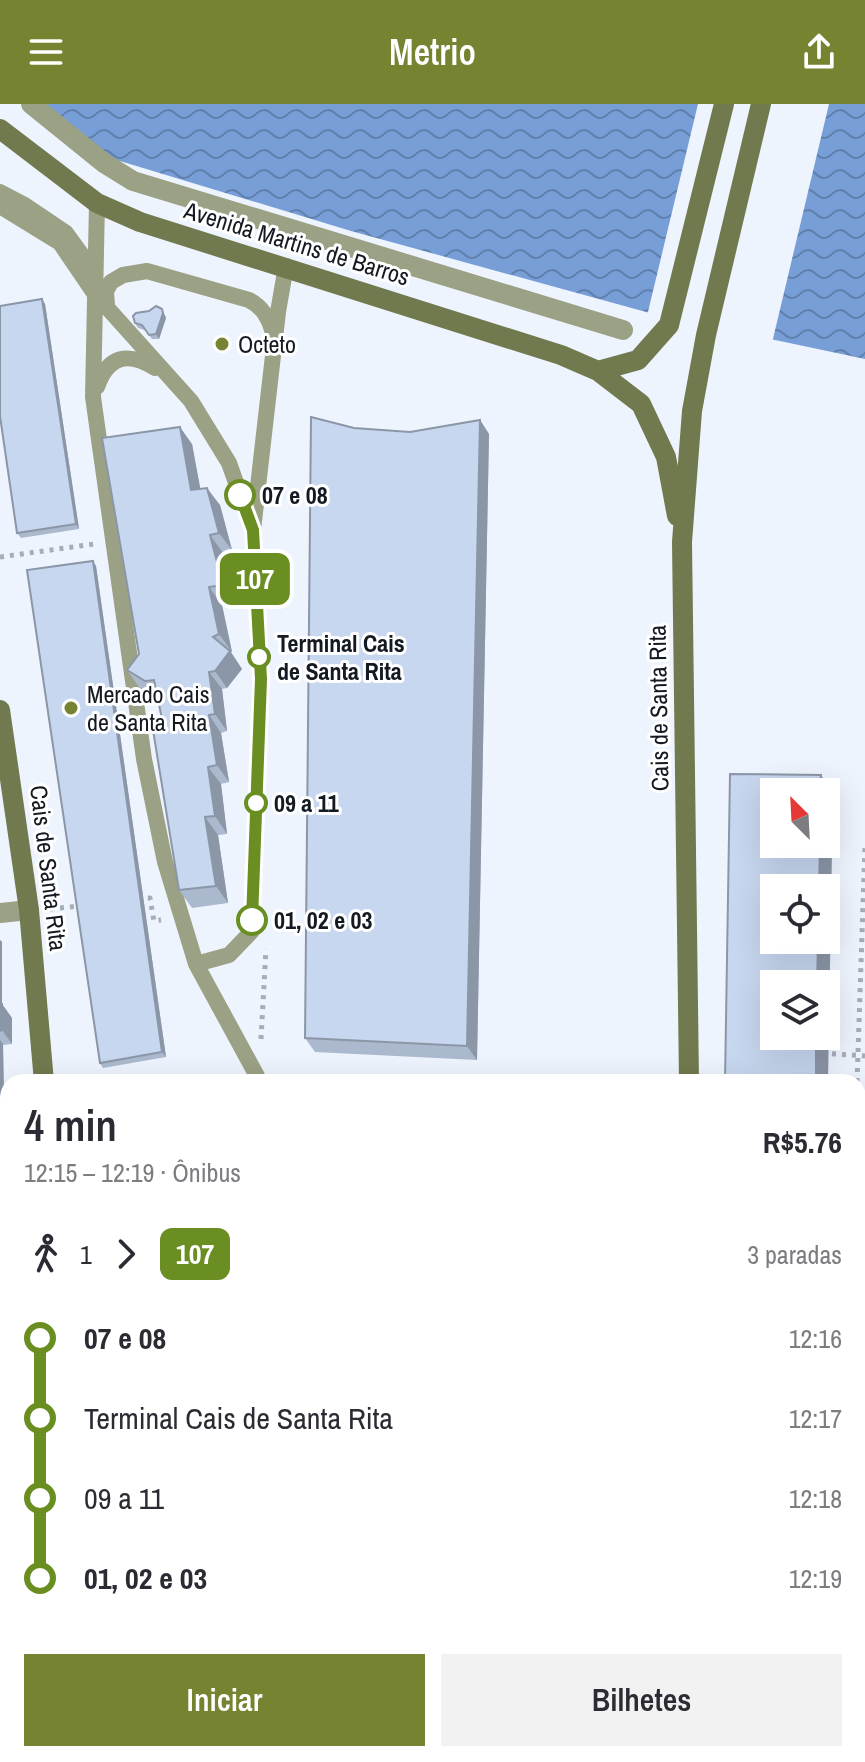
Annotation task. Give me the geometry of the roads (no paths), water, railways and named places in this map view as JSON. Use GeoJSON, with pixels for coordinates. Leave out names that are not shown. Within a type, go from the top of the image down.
{"type":"FeatureCollection","features":[{"type":"Feature","properties":{"kind":"main road"},"geometry":{"type":"LineString","coordinates":[[598,371],[638,360],[669,325],[724,104]]}},
{"type":"Feature","properties":{"kind":"main road","name":"Cais de Santa Rita"},"geometry":{"type":"LineString","coordinates":[[689,1074],[682,542],[692,411],[706,335],[761,104]]}},
{"type":"Feature","properties":{"kind":"main road","name":"Avenida Martins de Barros"},"geometry":{"type":"LineString","coordinates":[[0,129],[97,203],[140,222],[561,355],[598,371],[641,404],[666,457],[682,542]]}},
{"type":"Feature","properties":{"kind":"main road","name":"Cais de Santa Rita"},"geometry":{"type":"LineString","coordinates":[[0,710],[29,910],[43,1074]]}},
{"type":"Feature","properties":{"kind":"street"},"geometry":{"type":"LineString","coordinates":[[31,104],[104,163],[133,181],[623,330]]}},
{"type":"Feature","properties":{"kind":"street"},"geometry":{"type":"LineString","coordinates":[[0,913],[29,910]]}},
{"type":"Feature","properties":{"kind":"lane"},"geometry":{"type":"LineString","coordinates":[[0,192],[66,233],[95,273]]}},
{"type":"Feature","properties":{"kind":"lane"},"geometry":{"type":"LineString","coordinates":[[97,203],[93,397],[144,759],[165,862],[196,964],[256,1074]]}},
{"type":"Feature","properties":{"kind":"lane"},"geometry":{"type":"LineString","coordinates":[[0,206],[60,243],[94,293],[191,401],[229,463],[253,530]]}},
{"type":"Feature","properties":{"kind":"lane"},"geometry":{"type":"LineString","coordinates":[[196,964],[229,955],[252,931],[261,679],[253,530],[286,266]]}},
{"type":"Feature","properties":{"kind":"lane"},"geometry":{"type":"LineString","coordinates":[[107,306],[106,291],[111,282],[123,275],[147,271],[257,304],[268,318],[275,339]]}},
{"type":"Feature","properties":{"kind":"lane"},"geometry":{"type":"LineString","coordinates":[[93,397],[102,372],[110,363],[121,359],[141,360],[171,377]]}},
{"type":"Feature","properties":{"kind":"water"},"geometry":{"type":"Polygon","coordinates":[[[44,104],[865,104],[865,359],[657,315],[351,231],[110,158],[44,104]]]}},
{"type":"Feature","properties":{"kind":"place","name":"Octeto"},"geometry":{"type":"Point","coordinates":[222,344]}},
{"type":"Feature","properties":{"kind":"place","name":"07 e 08"},"geometry":{"type":"Point","coordinates":[240,495]}},
{"type":"Feature","properties":{"kind":"place","name":"Terminal Cais de Santa Rita"},"geometry":{"type":"Point","coordinates":[259,657]}},
{"type":"Feature","properties":{"kind":"place","name":"Mercado Cais de Santa Rita"},"geometry":{"type":"Point","coordinates":[71,708]}},
{"type":"Feature","properties":{"kind":"place","name":"09 a 11"},"geometry":{"type":"Point","coordinates":[256,803]}},
{"type":"Feature","properties":{"kind":"place","name":"01, 02 e 03"},"geometry":{"type":"Point","coordinates":[252,920]}}]}
